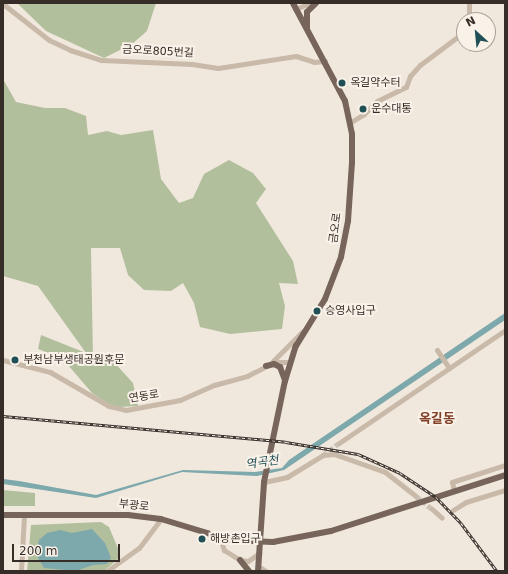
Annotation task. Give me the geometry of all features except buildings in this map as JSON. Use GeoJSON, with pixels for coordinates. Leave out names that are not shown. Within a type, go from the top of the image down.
{"type":"FeatureCollection","features":[{"type":"Feature","properties":{"kind":"main road"},"geometry":{"type":"LineString","coordinates":[[308,30],[307,12],[316,3]]}},
{"type":"Feature","properties":{"kind":"main road","name":"금오로"},"geometry":{"type":"LineString","coordinates":[[264,480],[290,362],[296,346],[311,323],[332,284],[344,242],[352,163],[351,122],[341,91],[294,6]]}},
{"type":"Feature","properties":{"kind":"main road"},"geometry":{"type":"LineString","coordinates":[[266,366],[274,364],[280,367],[285,381]]}},
{"type":"Feature","properties":{"kind":"main road","name":"부광로"},"geometry":{"type":"LineString","coordinates":[[3,515],[115,514],[162,519],[220,538],[259,543],[331,531],[505,475]]}},
{"type":"Feature","properties":{"kind":"main road"},"geometry":{"type":"LineString","coordinates":[[258,569],[264,480]]}},
{"type":"Feature","properties":{"kind":"main road"},"geometry":{"type":"LineString","coordinates":[[240,560],[249,571]]}},
{"type":"Feature","properties":{"kind":"street"},"geometry":{"type":"LineString","coordinates":[[294,6],[311,3]]}},
{"type":"Feature","properties":{"kind":"street","name":"금오로805번길"},"geometry":{"type":"LineString","coordinates":[[3,4],[49,40],[70,50],[101,60],[192,64],[218,68],[296,56],[314,62],[325,61]]}},
{"type":"Feature","properties":{"kind":"street"},"geometry":{"type":"LineString","coordinates":[[351,122],[364,114],[377,101],[406,87],[410,76],[420,65],[448,47],[456,40]]}},
{"type":"Feature","properties":{"kind":"street"},"geometry":{"type":"LineString","coordinates":[[266,366],[311,323]]}},
{"type":"Feature","properties":{"kind":"street"},"geometry":{"type":"LineString","coordinates":[[339,443],[505,330]]}},
{"type":"Feature","properties":{"kind":"street"},"geometry":{"type":"LineString","coordinates":[[437,350],[448,368]]}},
{"type":"Feature","properties":{"kind":"street","name":"연동로"},"geometry":{"type":"LineString","coordinates":[[3,360],[50,372],[109,406],[126,410],[185,399],[214,385],[247,376],[266,366],[280,361],[290,362]]}},
{"type":"Feature","properties":{"kind":"street"},"geometry":{"type":"LineString","coordinates":[[264,480],[288,477],[323,455],[334,454],[385,472],[416,496]]}},
{"type":"Feature","properties":{"kind":"street"},"geometry":{"type":"LineString","coordinates":[[454,491],[452,482],[505,465]]}},
{"type":"Feature","properties":{"kind":"street"},"geometry":{"type":"LineString","coordinates":[[453,510],[466,502],[505,490]]}},
{"type":"Feature","properties":{"kind":"street"},"geometry":{"type":"LineString","coordinates":[[432,509],[442,518]]}},
{"type":"Feature","properties":{"kind":"street"},"geometry":{"type":"LineString","coordinates":[[21,571],[24,515]]}},
{"type":"Feature","properties":{"kind":"street"},"geometry":{"type":"LineString","coordinates":[[107,571],[139,548],[162,519]]}},
{"type":"Feature","properties":{"kind":"street"},"geometry":{"type":"LineString","coordinates":[[220,538],[224,550],[240,560],[248,561],[259,553]]}},
{"type":"Feature","properties":{"kind":"street"},"geometry":{"type":"LineString","coordinates":[[258,569],[266,571]]}},
{"type":"Feature","properties":{"kind":"green space"},"geometry":{"type":"Polygon","coordinates":[[[17,3],[156,3],[147,31],[132,44],[104,58],[46,31],[17,3]]]}},
{"type":"Feature","properties":{"kind":"green space"},"geometry":{"type":"Polygon","coordinates":[[[3,79],[16,102],[45,108],[65,108],[86,116],[88,135],[107,131],[121,135],[153,130],[161,179],[179,203],[193,198],[204,174],[229,160],[253,173],[266,189],[256,203],[293,261],[298,284],[279,283],[285,306],[282,329],[230,334],[200,327],[194,303],[183,283],[171,291],[144,290],[128,275],[120,248],[91,248],[93,359],[113,361],[133,383],[138,406],[118,407],[107,403],[92,393],[62,358],[38,349],[41,335],[86,353],[38,286],[3,276],[3,79]]]}},
{"type":"Feature","properties":{"kind":"green space"},"geometry":{"type":"Polygon","coordinates":[[[3,490],[35,493],[35,506],[3,506],[3,490]]]}},
{"type":"Feature","properties":{"kind":"green space"},"geometry":{"type":"Polygon","coordinates":[[[101,522],[109,527],[120,553],[119,558],[104,571],[27,571],[31,525],[101,522]]]}},
{"type":"Feature","properties":{"kind":"water"},"geometry":{"type":"Polygon","coordinates":[[[505,313],[505,320],[284,470],[257,476],[182,472],[96,498],[3,484],[3,479],[96,495],[183,470],[255,472],[282,468],[289,460],[505,313]]]}},
{"type":"Feature","properties":{"kind":"water"},"geometry":{"type":"Polygon","coordinates":[[[92,529],[105,543],[111,558],[107,564],[93,565],[76,571],[44,568],[38,558],[37,549],[39,540],[47,533],[60,530],[72,533],[92,529]]]}},
{"type":"Feature","properties":{"kind":"tunnel"},"geometry":{"type":"LineString","coordinates":[[323,455],[339,443]]}},
{"type":"Feature","properties":{"kind":"tunnel"},"geometry":{"type":"LineString","coordinates":[[416,496],[432,509]]}},
{"type":"Feature","properties":{"kind":"railway"},"geometry":{"type":"LineString","coordinates":[[3,416],[286,442],[358,454],[400,473],[436,497],[461,523],[497,571]]}},
{"type":"Feature","properties":{"kind":"place","name":"옥길약수터"},"geometry":{"type":"Point","coordinates":[342,83]}},
{"type":"Feature","properties":{"kind":"place","name":"운수대통"},"geometry":{"type":"Point","coordinates":[363,109]}},
{"type":"Feature","properties":{"kind":"place","name":"승영사입구"},"geometry":{"type":"Point","coordinates":[317,311]}},
{"type":"Feature","properties":{"kind":"place","name":"부천남부생태공원후문"},"geometry":{"type":"Point","coordinates":[15,360]}},
{"type":"Feature","properties":{"kind":"place","name":"해방촌입구"},"geometry":{"type":"Point","coordinates":[202,539]}},
{"type":"Feature","properties":{"kind":"district","name":"옥길동"},"geometry":{"type":"Point","coordinates":[437,419]}},
{"type":"Feature","properties":{"kind":"water label","name":"역곡천"},"geometry":{"type":"Point","coordinates":[262,463]}}]}
